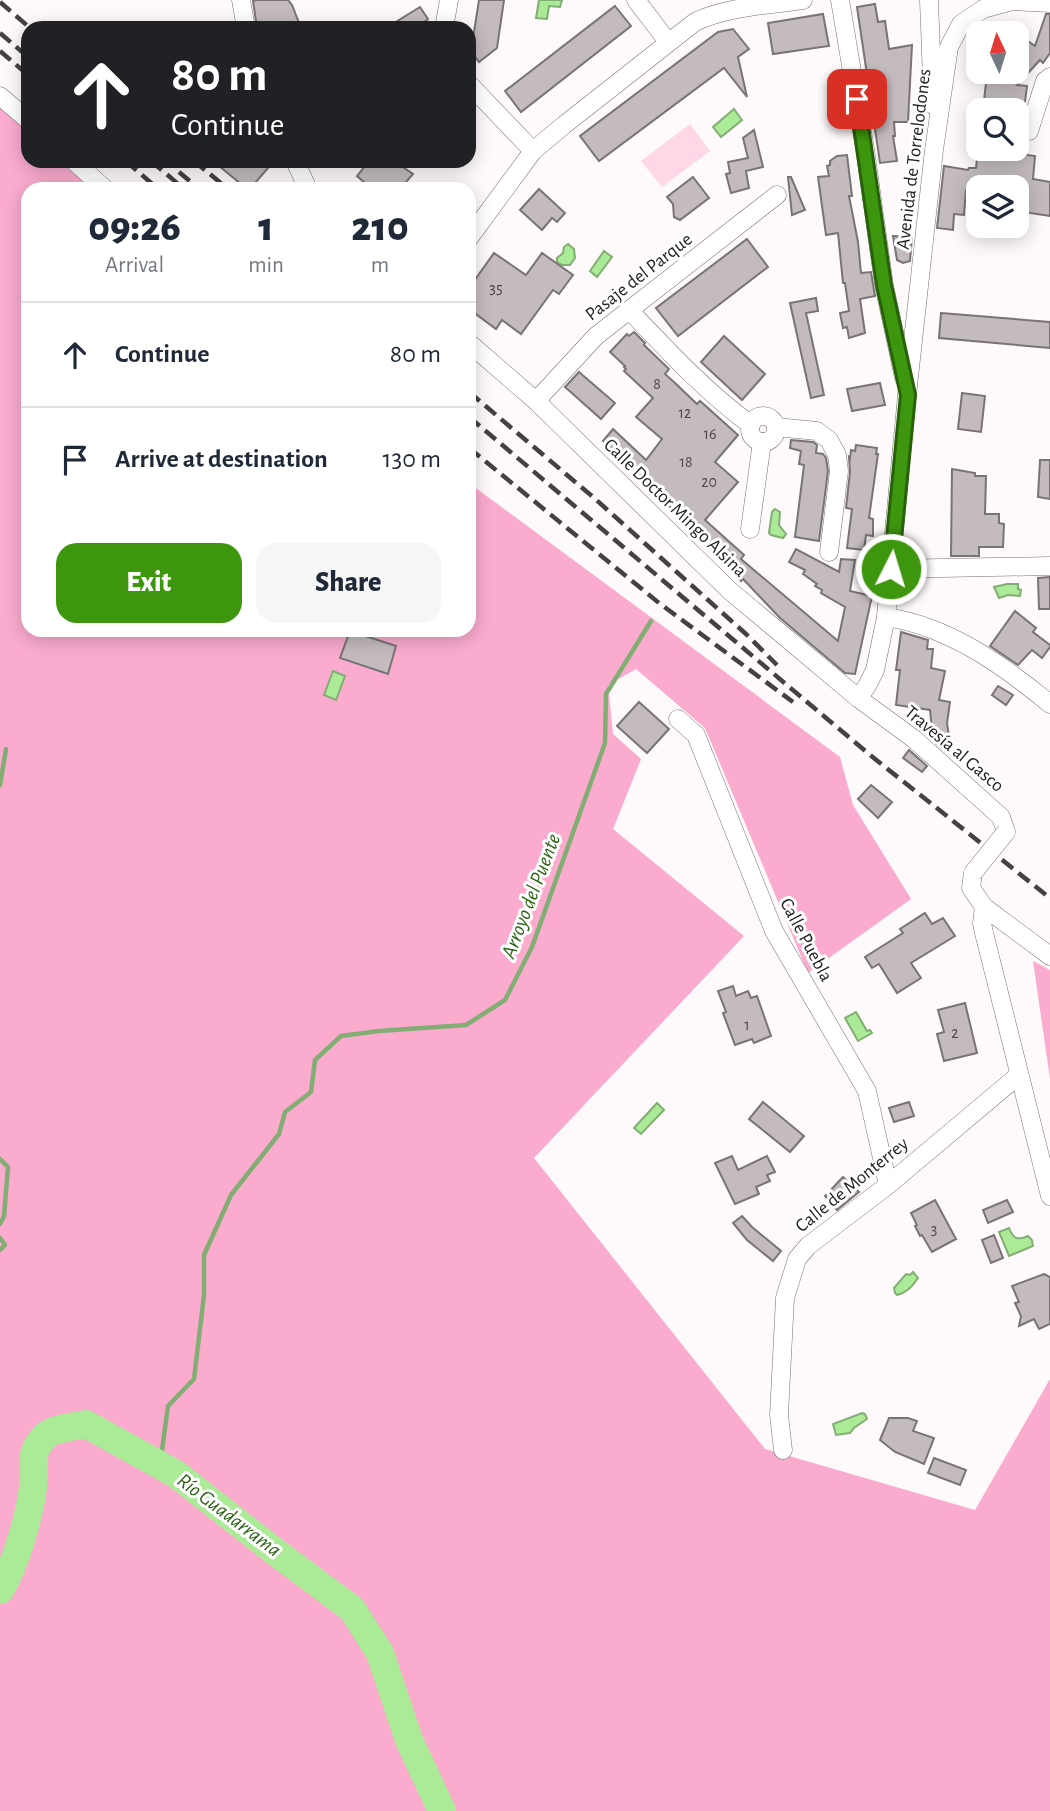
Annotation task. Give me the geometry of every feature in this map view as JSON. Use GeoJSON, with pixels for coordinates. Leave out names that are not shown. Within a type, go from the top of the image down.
{"type":"FeatureCollection","features":[{"type":"Feature","properties":{"kind":"street"},"geometry":{"type":"LineString","coordinates":[[241,0],[245,21]]}},
{"type":"Feature","properties":{"kind":"street"},"geometry":{"type":"LineString","coordinates":[[445,21],[449,0]]}},
{"type":"Feature","properties":{"kind":"street"},"geometry":{"type":"LineString","coordinates":[[636,0],[668,42]]}},
{"type":"Feature","properties":{"kind":"street"},"geometry":{"type":"LineString","coordinates":[[476,228],[533,151],[695,22],[707,16],[803,0]]}},
{"type":"Feature","properties":{"kind":"street"},"geometry":{"type":"LineString","coordinates":[[841,0],[884,285],[908,395]]}},
{"type":"Feature","properties":{"kind":"street"},"geometry":{"type":"LineString","coordinates":[[929,1],[944,17],[961,24],[984,9],[1012,1],[1050,3]]}},
{"type":"Feature","properties":{"kind":"street"},"geometry":{"type":"LineString","coordinates":[[929,1],[934,150]]}},
{"type":"Feature","properties":{"kind":"street","name":"Avenida de Torrelodones"},"geometry":{"type":"LineString","coordinates":[[858,698],[875,670],[886,617],[934,150],[949,47],[961,24]]}},
{"type":"Feature","properties":{"kind":"street"},"geometry":{"type":"LineString","coordinates":[[1029,131],[1045,81],[1050,77]]}},
{"type":"Feature","properties":{"kind":"street"},"geometry":{"type":"LineString","coordinates":[[476,91],[533,151]]}},
{"type":"Feature","properties":{"kind":"street"},"geometry":{"type":"LineString","coordinates":[[0,96],[21,114]]}},
{"type":"Feature","properties":{"kind":"street"},"geometry":{"type":"LineString","coordinates":[[82,168],[97,182]]}},
{"type":"Feature","properties":{"kind":"street","name":"Pasaje del Parque"},"geometry":{"type":"LineString","coordinates":[[537,401],[596,336],[777,195]]}},
{"type":"Feature","properties":{"kind":"street"},"geometry":{"type":"LineString","coordinates":[[884,285],[895,296],[906,297],[919,292]]}},
{"type":"Feature","properties":{"kind":"street"},"geometry":{"type":"LineString","coordinates":[[629,311],[702,385],[751,425]]}},
{"type":"Feature","properties":{"kind":"street","name":"Calle Doctor Mingo Alsina"},"geometry":{"type":"LineString","coordinates":[[476,349],[537,401],[729,590],[858,698]]}},
{"type":"Feature","properties":{"kind":"street"},"geometry":{"type":"LineString","coordinates":[[760,416],[771,419],[776,427],[773,438],[762,442],[752,435],[751,425],[754,419],[760,416]]}},
{"type":"Feature","properties":{"kind":"street"},"geometry":{"type":"LineString","coordinates":[[776,427],[817,431],[829,440],[836,455],[839,471],[829,552]]}},
{"type":"Feature","properties":{"kind":"street"},"geometry":{"type":"LineString","coordinates":[[750,529],[762,442]]}},
{"type":"Feature","properties":{"kind":"street"},"geometry":{"type":"LineString","coordinates":[[891,569],[1050,566]]}},
{"type":"Feature","properties":{"kind":"street"},"geometry":{"type":"LineString","coordinates":[[886,617],[909,620],[975,649],[1050,704]]}},
{"type":"Feature","properties":{"kind":"street","name":"Travesía al Gasco"},"geometry":{"type":"LineString","coordinates":[[858,698],[914,739],[1001,817],[1006,832],[973,873],[971,888],[984,907]]}},
{"type":"Feature","properties":{"kind":"street","name":"Calle Puebla"},"geometry":{"type":"LineString","coordinates":[[678,719],[696,736],[774,931],[867,1091],[888,1185]]}},
{"type":"Feature","properties":{"kind":"street"},"geometry":{"type":"LineString","coordinates":[[1050,956],[984,907],[984,933],[1050,1196]]}},
{"type":"Feature","properties":{"kind":"street","name":"Calle de Monterrey"},"geometry":{"type":"LineString","coordinates":[[783,1450],[779,1415],[785,1298],[797,1259],[808,1246],[888,1185],[1019,1075]]}},
{"type":"Feature","properties":{"kind":"shaded area"},"geometry":{"type":"Polygon","coordinates":[[[539,0],[562,0],[560,7],[549,6],[547,19],[536,18],[539,0]]]}},
{"type":"Feature","properties":{"kind":"shaded area"},"geometry":{"type":"Polygon","coordinates":[[[0,93],[21,113],[21,168],[76,168],[91,182],[21,182],[21,637],[476,637],[476,488],[840,757],[853,805],[911,899],[808,973],[705,728],[636,669],[608,685],[613,734],[641,759],[613,829],[744,936],[534,1158],[765,1449],[975,1510],[1050,1379],[1050,1811],[0,1811],[0,93]]]}},
{"type":"Feature","properties":{"kind":"shaded area"},"geometry":{"type":"Polygon","coordinates":[[[734,109],[742,120],[721,137],[713,127],[734,109]]]}},
{"type":"Feature","properties":{"kind":"shaded area"},"geometry":{"type":"Polygon","coordinates":[[[690,124],[710,151],[662,187],[641,161],[690,124]]]}},
{"type":"Feature","properties":{"kind":"shaded area"},"geometry":{"type":"Polygon","coordinates":[[[568,244],[574,249],[575,258],[570,265],[562,265],[557,262],[557,258],[568,244]]]}},
{"type":"Feature","properties":{"kind":"shaded area"},"geometry":{"type":"Polygon","coordinates":[[[604,251],[612,257],[597,277],[590,271],[604,251]]]}},
{"type":"Feature","properties":{"kind":"shaded area"},"geometry":{"type":"Polygon","coordinates":[[[775,509],[780,512],[779,525],[786,534],[783,538],[769,533],[772,512],[775,509]]]}},
{"type":"Feature","properties":{"kind":"shaded area"},"geometry":{"type":"Polygon","coordinates":[[[1018,584],[1020,596],[1008,595],[999,598],[994,587],[1018,584]]]}},
{"type":"Feature","properties":{"kind":"shaded area"},"geometry":{"type":"Polygon","coordinates":[[[333,671],[345,676],[336,700],[324,695],[333,671]]]}},
{"type":"Feature","properties":{"kind":"shaded area"},"geometry":{"type":"Polygon","coordinates":[[[1033,961],[1050,970],[1050,1079],[1033,961]]]}},
{"type":"Feature","properties":{"kind":"shaded area"},"geometry":{"type":"Polygon","coordinates":[[[856,1012],[867,1031],[872,1033],[858,1041],[845,1018],[856,1012]]]}},
{"type":"Feature","properties":{"kind":"shaded area"},"geometry":{"type":"Polygon","coordinates":[[[657,1103],[664,1110],[641,1134],[634,1128],[657,1103]]]}},
{"type":"Feature","properties":{"kind":"shaded area"},"geometry":{"type":"Polygon","coordinates":[[[1009,1228],[1016,1238],[1028,1236],[1033,1246],[1009,1256],[999,1232],[1009,1228]]]}},
{"type":"Feature","properties":{"kind":"shaded area"},"geometry":{"type":"Polygon","coordinates":[[[913,1272],[918,1278],[916,1281],[907,1291],[897,1295],[894,1288],[906,1274],[913,1272]]]}},
{"type":"Feature","properties":{"kind":"shaded area"},"geometry":{"type":"Polygon","coordinates":[[[862,1413],[867,1419],[850,1433],[836,1435],[833,1424],[862,1413]]]}},
{"type":"Feature","properties":{"kind":"building"},"geometry":{"type":"Polygon","coordinates":[[[288,0],[298,21],[256,21],[253,1],[288,0]]]}},
{"type":"Feature","properties":{"kind":"building"},"geometry":{"type":"Polygon","coordinates":[[[479,0],[504,0],[497,48],[479,62],[476,58],[476,21],[479,0]]]}},
{"type":"Feature","properties":{"kind":"building"},"geometry":{"type":"Polygon","coordinates":[[[875,4],[878,22],[885,21],[889,49],[912,45],[908,122],[894,122],[897,161],[880,163],[857,7],[875,4]]]}},
{"type":"Feature","properties":{"kind":"building"},"geometry":{"type":"Polygon","coordinates":[[[615,6],[631,26],[521,112],[505,91],[615,6]]]}},
{"type":"Feature","properties":{"kind":"building"},"geometry":{"type":"Polygon","coordinates":[[[420,7],[428,19],[426,21],[397,21],[420,7]]]}},
{"type":"Feature","properties":{"kind":"building"},"geometry":{"type":"Polygon","coordinates":[[[823,14],[829,46],[773,54],[768,23],[823,14]]]}},
{"type":"Feature","properties":{"kind":"building"},"geometry":{"type":"Polygon","coordinates":[[[1046,14],[1050,14],[1050,53],[1043,63],[1040,60],[1029,72],[1029,42],[1035,46],[1046,14]]]}},
{"type":"Feature","properties":{"kind":"building"},"geometry":{"type":"Polygon","coordinates":[[[733,29],[749,49],[738,57],[747,97],[724,68],[599,161],[580,136],[718,32],[733,29]]]}},
{"type":"Feature","properties":{"kind":"building"},"geometry":{"type":"Polygon","coordinates":[[[986,84],[1027,86],[1026,98],[984,98],[986,84]]]}},
{"type":"Feature","properties":{"kind":"building"},"geometry":{"type":"Polygon","coordinates":[[[754,130],[763,167],[746,171],[749,188],[731,193],[726,174],[730,173],[728,162],[748,158],[743,138],[754,130]]]}},
{"type":"Feature","properties":{"kind":"building"},"geometry":{"type":"Polygon","coordinates":[[[847,155],[852,196],[849,196],[861,273],[871,272],[875,296],[860,299],[865,333],[849,338],[847,327],[843,328],[840,313],[849,311],[838,233],[826,235],[818,177],[829,176],[827,166],[830,161],[837,156],[847,155]]]}},
{"type":"Feature","properties":{"kind":"building"},"geometry":{"type":"Polygon","coordinates":[[[1029,155],[1035,156],[1033,179],[1050,182],[1050,216],[1029,213],[1029,175],[966,175],[964,215],[954,214],[953,230],[937,228],[944,166],[968,170],[976,168],[977,161],[1029,161],[1029,155]]]}},
{"type":"Feature","properties":{"kind":"building"},"geometry":{"type":"Polygon","coordinates":[[[222,168],[268,168],[256,182],[238,182],[222,168]]]}},
{"type":"Feature","properties":{"kind":"building"},"geometry":{"type":"Polygon","coordinates":[[[363,168],[404,168],[413,174],[406,182],[364,182],[357,176],[363,168]]]}},
{"type":"Feature","properties":{"kind":"building"},"geometry":{"type":"Polygon","coordinates":[[[693,177],[709,198],[680,220],[674,217],[673,204],[667,197],[693,177]]]}},
{"type":"Feature","properties":{"kind":"building"},"geometry":{"type":"Polygon","coordinates":[[[788,177],[791,177],[805,210],[792,215],[788,177]]]}},
{"type":"Feature","properties":{"kind":"building"},"geometry":{"type":"Polygon","coordinates":[[[539,189],[565,213],[557,222],[552,218],[542,230],[520,210],[539,189]]]}},
{"type":"Feature","properties":{"kind":"building"},"geometry":{"type":"Polygon","coordinates":[[[893,236],[912,237],[910,261],[903,263],[897,260],[893,236]]]}},
{"type":"Feature","properties":{"kind":"building"},"geometry":{"type":"Polygon","coordinates":[[[747,239],[768,267],[678,336],[656,308],[747,239]]]}},
{"type":"Feature","properties":{"kind":"building"},"geometry":{"type":"Polygon","coordinates":[[[494,253],[526,275],[542,253],[573,275],[559,294],[553,290],[521,334],[502,320],[496,329],[476,314],[476,278],[494,253]]]}},
{"type":"Feature","properties":{"kind":"building"},"geometry":{"type":"Polygon","coordinates":[[[816,298],[818,311],[806,313],[824,395],[811,398],[790,303],[816,298]]]}},
{"type":"Feature","properties":{"kind":"building"},"geometry":{"type":"Polygon","coordinates":[[[941,313],[1050,322],[1050,348],[939,338],[941,313]]]}},
{"type":"Feature","properties":{"kind":"building"},"geometry":{"type":"Polygon","coordinates":[[[634,332],[669,369],[665,374],[697,404],[700,401],[738,435],[715,462],[738,482],[705,520],[744,555],[741,559],[838,641],[845,607],[821,593],[822,590],[815,586],[817,584],[803,574],[805,570],[789,562],[796,549],[839,572],[841,559],[855,560],[850,591],[872,596],[855,674],[845,673],[780,618],[667,504],[623,464],[625,462],[603,441],[613,429],[646,460],[662,439],[636,417],[653,398],[624,371],[625,366],[610,352],[627,334],[629,336],[634,332]]]}},
{"type":"Feature","properties":{"kind":"building"},"geometry":{"type":"Polygon","coordinates":[[[724,336],[765,374],[742,400],[701,362],[724,336]]]}},
{"type":"Feature","properties":{"kind":"building"},"geometry":{"type":"Polygon","coordinates":[[[579,372],[615,403],[601,419],[565,387],[579,372]]]}},
{"type":"Feature","properties":{"kind":"building"},"geometry":{"type":"Polygon","coordinates":[[[880,383],[885,405],[852,411],[847,389],[880,383]]]}},
{"type":"Feature","properties":{"kind":"building"},"geometry":{"type":"Polygon","coordinates":[[[962,393],[985,396],[981,432],[958,429],[962,393]]]}},
{"type":"Feature","properties":{"kind":"building"},"geometry":{"type":"Polygon","coordinates":[[[791,440],[813,442],[817,445],[816,453],[823,454],[826,458],[828,471],[819,541],[795,537],[804,465],[799,464],[801,451],[790,448],[791,440]]]}},
{"type":"Feature","properties":{"kind":"building"},"geometry":{"type":"Polygon","coordinates":[[[856,445],[877,448],[878,454],[869,518],[873,519],[873,536],[866,535],[864,550],[847,548],[852,509],[846,508],[849,457],[851,450],[855,451],[856,445]]]}},
{"type":"Feature","properties":{"kind":"building"},"geometry":{"type":"Polygon","coordinates":[[[1040,460],[1050,460],[1050,499],[1038,497],[1040,460]]]}},
{"type":"Feature","properties":{"kind":"building"},"geometry":{"type":"Polygon","coordinates":[[[952,469],[975,473],[975,476],[986,476],[985,514],[999,514],[999,523],[1004,524],[1003,547],[979,547],[979,556],[951,556],[952,469]]]}},
{"type":"Feature","properties":{"kind":"building"},"geometry":{"type":"Polygon","coordinates":[[[1050,577],[1050,609],[1039,609],[1038,578],[1050,577]]]}},
{"type":"Feature","properties":{"kind":"building"},"geometry":{"type":"Polygon","coordinates":[[[1015,611],[1036,628],[1033,632],[1050,645],[1042,658],[1032,650],[1018,665],[990,646],[1015,611]]]}},
{"type":"Feature","properties":{"kind":"building"},"geometry":{"type":"Polygon","coordinates":[[[901,632],[928,640],[927,649],[933,649],[931,668],[945,671],[939,700],[950,702],[947,723],[951,751],[946,752],[933,741],[930,710],[896,705],[900,670],[896,670],[901,632]]]}},
{"type":"Feature","properties":{"kind":"building"},"geometry":{"type":"Polygon","coordinates":[[[348,637],[368,637],[396,646],[388,674],[340,658],[348,637]]]}},
{"type":"Feature","properties":{"kind":"building"},"geometry":{"type":"Polygon","coordinates":[[[998,686],[1013,695],[1006,705],[992,695],[998,686]]]}},
{"type":"Feature","properties":{"kind":"building"},"geometry":{"type":"Polygon","coordinates":[[[639,702],[669,729],[647,753],[617,726],[639,702]]]}},
{"type":"Feature","properties":{"kind":"building"},"geometry":{"type":"Polygon","coordinates":[[[909,750],[927,766],[922,772],[903,758],[909,750]]]}},
{"type":"Feature","properties":{"kind":"building"},"geometry":{"type":"Polygon","coordinates":[[[871,785],[892,802],[878,818],[858,799],[871,785]]]}},
{"type":"Feature","properties":{"kind":"building"},"geometry":{"type":"Polygon","coordinates":[[[925,913],[932,924],[943,918],[955,936],[911,963],[921,978],[897,993],[879,964],[872,968],[865,957],[903,933],[900,929],[925,913]]]}},
{"type":"Feature","properties":{"kind":"building"},"geometry":{"type":"Polygon","coordinates":[[[733,986],[736,996],[748,991],[751,998],[757,996],[771,1036],[754,1043],[752,1039],[735,1045],[718,991],[733,986]]]}},
{"type":"Feature","properties":{"kind":"building"},"geometry":{"type":"Polygon","coordinates":[[[965,1003],[977,1053],[944,1061],[937,1034],[944,1032],[938,1010],[965,1003]]]}},
{"type":"Feature","properties":{"kind":"building"},"geometry":{"type":"Polygon","coordinates":[[[763,1102],[804,1136],[790,1152],[749,1119],[763,1102]]]}},
{"type":"Feature","properties":{"kind":"building"},"geometry":{"type":"Polygon","coordinates":[[[909,1102],[914,1116],[894,1122],[889,1108],[909,1102]]]}},
{"type":"Feature","properties":{"kind":"building"},"geometry":{"type":"Polygon","coordinates":[[[732,1156],[738,1170],[767,1156],[775,1172],[767,1175],[770,1181],[756,1187],[759,1194],[735,1204],[715,1163],[732,1156]]]}},
{"type":"Feature","properties":{"kind":"building"},"geometry":{"type":"Polygon","coordinates":[[[843,1177],[859,1192],[837,1210],[825,1196],[843,1177]]]}},
{"type":"Feature","properties":{"kind":"building"},"geometry":{"type":"Polygon","coordinates":[[[935,1200],[956,1239],[932,1252],[922,1235],[920,1236],[911,1213],[935,1200]]]}},
{"type":"Feature","properties":{"kind":"building"},"geometry":{"type":"Polygon","coordinates":[[[1007,1200],[1013,1212],[988,1223],[983,1210],[1007,1200]]]}},
{"type":"Feature","properties":{"kind":"building"},"geometry":{"type":"Polygon","coordinates":[[[742,1216],[781,1251],[773,1261],[747,1240],[733,1223],[742,1216]]]}},
{"type":"Feature","properties":{"kind":"building"},"geometry":{"type":"Polygon","coordinates":[[[994,1235],[1003,1258],[991,1263],[982,1240],[994,1235]]]}},
{"type":"Feature","properties":{"kind":"building"},"geometry":{"type":"Polygon","coordinates":[[[1044,1274],[1050,1277],[1050,1324],[1039,1329],[1034,1319],[1019,1326],[1021,1316],[1015,1303],[1019,1302],[1012,1286],[1044,1274]]]}},
{"type":"Feature","properties":{"kind":"building"},"geometry":{"type":"Polygon","coordinates":[[[889,1418],[917,1421],[913,1431],[934,1438],[924,1464],[895,1452],[880,1440],[889,1418]]]}},
{"type":"Feature","properties":{"kind":"building"},"geometry":{"type":"Polygon","coordinates":[[[934,1458],[966,1470],[960,1485],[928,1473],[934,1458]]]}},
{"type":"Feature","properties":{"kind":"waterway","name":"Arroyo del Puente"},"geometry":{"type":"LineString","coordinates":[[160,1465],[168,1406],[194,1379],[204,1295],[204,1255],[231,1195],[279,1134],[285,1112],[311,1092],[315,1060],[341,1036],[466,1025],[505,1000],[532,947],[605,743],[606,694],[651,621]]}},
{"type":"Feature","properties":{"kind":"waterway"},"geometry":{"type":"LineString","coordinates":[[0,785],[6,749]]}},
{"type":"Feature","properties":{"kind":"waterway"},"geometry":{"type":"LineString","coordinates":[[0,1159],[8,1167],[4,1216],[0,1224]]}},
{"type":"Feature","properties":{"kind":"waterway"},"geometry":{"type":"LineString","coordinates":[[0,1238],[5,1245],[0,1250]]}},
{"type":"Feature","properties":{"kind":"waterway","name":"Río Guadarrama"},"geometry":{"type":"LineString","coordinates":[[0,1590],[11,1568],[25,1525],[33,1487],[34,1454],[39,1443],[48,1434],[86,1424],[176,1474],[352,1609],[380,1653],[409,1740],[442,1811]]}},
{"type":"Feature","properties":{"kind":"railway"},"geometry":{"type":"LineString","coordinates":[[0,2],[22,21]]}},
{"type":"Feature","properties":{"kind":"railway"},"geometry":{"type":"LineString","coordinates":[[0,33],[21,51]]}},
{"type":"Feature","properties":{"kind":"railway"},"geometry":{"type":"LineString","coordinates":[[0,51],[21,69]]}},
{"type":"Feature","properties":{"kind":"railway"},"geometry":{"type":"LineString","coordinates":[[134,168],[150,182]]}},
{"type":"Feature","properties":{"kind":"railway"},"geometry":{"type":"LineString","coordinates":[[159,168],[176,182]]}},
{"type":"Feature","properties":{"kind":"railway"},"geometry":{"type":"LineString","coordinates":[[202,168],[220,182]]}},
{"type":"Feature","properties":{"kind":"railway"},"geometry":{"type":"LineString","coordinates":[[179,172],[191,182]]}},
{"type":"Feature","properties":{"kind":"railway"},"geometry":{"type":"LineString","coordinates":[[476,398],[593,497],[777,665]]}},
{"type":"Feature","properties":{"kind":"railway"},"geometry":{"type":"LineString","coordinates":[[476,423],[870,755],[1050,898]]}},
{"type":"Feature","properties":{"kind":"railway"},"geometry":{"type":"LineString","coordinates":[[476,454],[659,603],[793,702]]}},
{"type":"Feature","properties":{"kind":"route"},"geometry":{"type":"LineString","coordinates":[[857,99],[884,285],[908,395],[891,569]]}}]}
